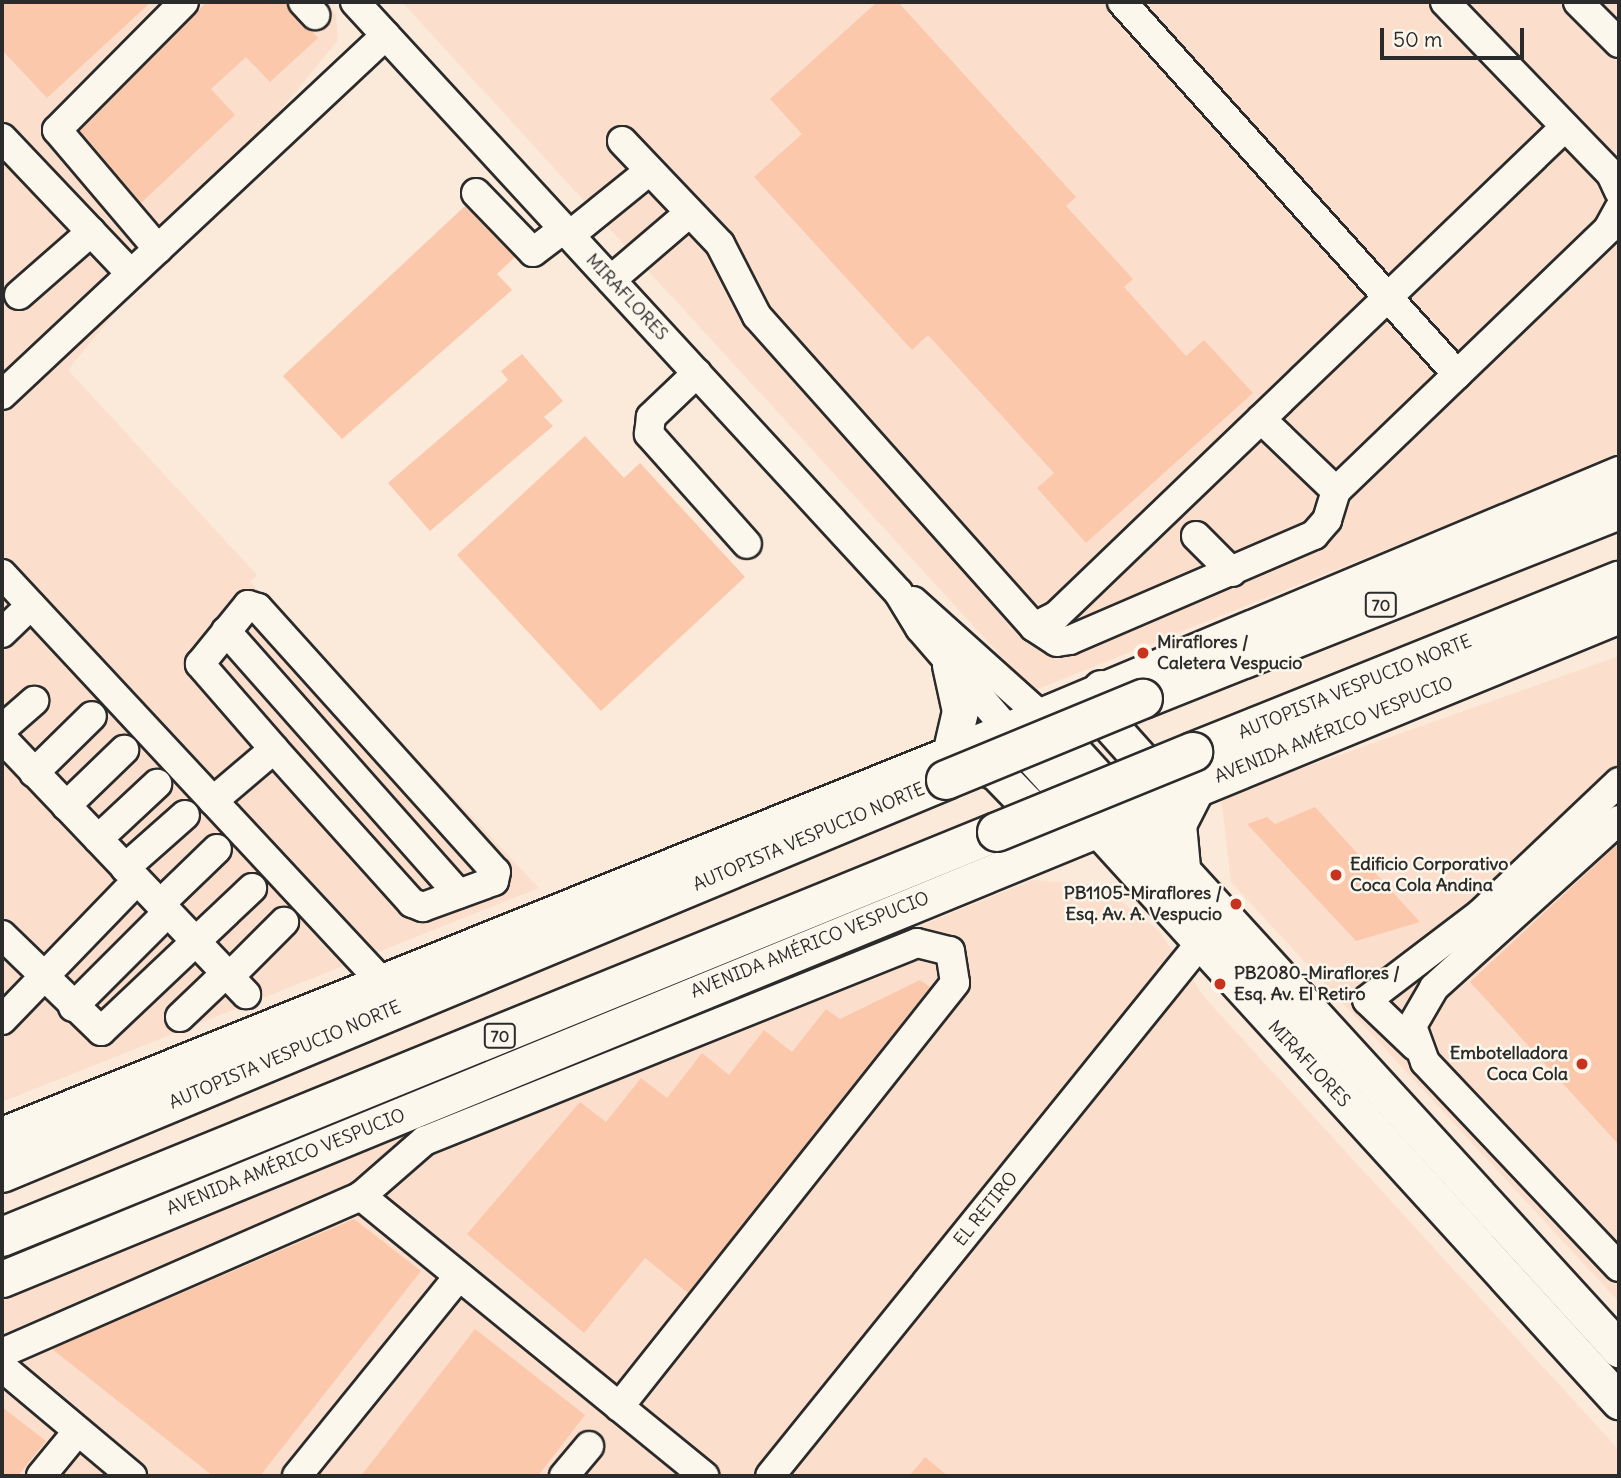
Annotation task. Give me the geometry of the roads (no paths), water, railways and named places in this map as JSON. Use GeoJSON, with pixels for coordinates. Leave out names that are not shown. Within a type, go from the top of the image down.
{"type":"FeatureCollection","features":[{"type":"Feature","properties":{"kind":"highway","name":"AUTOPISTA VESPUCIO NORTE"},"geometry":{"type":"LineString","coordinates":[[2,1173],[948,767],[1143,699],[1619,510]]}},
{"type":"Feature","properties":{"kind":"highway","name":"AUTOPISTA VESPUCIO NORTE"},"geometry":{"type":"LineString","coordinates":[[2,1237],[997,832],[1195,768],[1618,609]]}},
{"type":"Feature","properties":{"kind":"main road"},"geometry":{"type":"LineString","coordinates":[[948,767],[1008,730],[1101,688],[1619,474]]}},
{"type":"Feature","properties":{"kind":"main road"},"geometry":{"type":"LineString","coordinates":[[948,767],[960,711],[950,665]]}},
{"type":"Feature","properties":{"kind":"main road"},"geometry":{"type":"LineString","coordinates":[[1101,688],[1109,724],[1143,762],[1195,768],[1178,824],[1182,867]]}},
{"type":"Feature","properties":{"kind":"main road","name":"MIRAFLORES"},"geometry":{"type":"LineString","coordinates":[[1040,715],[1182,867],[1305,1010],[1619,1349]]}},
{"type":"Feature","properties":{"kind":"main road","name":"MIRAFLORES"},"geometry":{"type":"LineString","coordinates":[[1008,730],[1146,875],[1202,941],[1619,1401]]}},
{"type":"Feature","properties":{"kind":"main road"},"geometry":{"type":"LineString","coordinates":[[2,1135],[382,982],[948,767],[976,759],[996,772],[1027,804],[1044,848],[1079,850],[1146,875]]}},
{"type":"Feature","properties":{"kind":"main road","name":"AVENIDA AMÉRICO VESPUCIO"},"geometry":{"type":"LineString","coordinates":[[2,1279],[1131,812],[1195,768]]}},
{"type":"Feature","properties":{"kind":"street"},"geometry":{"type":"LineString","coordinates":[[158,249],[57,130],[184,2]]}},
{"type":"Feature","properties":{"kind":"street","name":"MIRAFLORES"},"geometry":{"type":"LineString","coordinates":[[355,2],[898,593],[950,665],[1008,730]]}},
{"type":"Feature","properties":{"kind":"street"},"geometry":{"type":"LineString","coordinates":[[1122,2],[1457,374]]}},
{"type":"Feature","properties":{"kind":"street"},"geometry":{"type":"LineString","coordinates":[[1445,2],[1565,127],[1619,191]]}},
{"type":"Feature","properties":{"kind":"street"},"geometry":{"type":"LineString","coordinates":[[1578,2],[1619,43]]}},
{"type":"Feature","properties":{"kind":"street"},"geometry":{"type":"LineString","coordinates":[[3,392],[386,35]]}},
{"type":"Feature","properties":{"kind":"street"},"geometry":{"type":"LineString","coordinates":[[1034,627],[1056,615],[1565,127]]}},
{"type":"Feature","properties":{"kind":"street"},"geometry":{"type":"LineString","coordinates":[[2,138],[131,274]]}},
{"type":"Feature","properties":{"kind":"street"},"geometry":{"type":"LineString","coordinates":[[622,141],[730,258],[757,316],[1034,627],[1057,642],[1070,640],[1314,535],[1327,520],[1336,491],[1608,229],[1619,209]]}},
{"type":"Feature","properties":{"kind":"street"},"geometry":{"type":"LineString","coordinates":[[477,193],[533,251],[567,232],[649,171]]}},
{"type":"Feature","properties":{"kind":"street"},"geometry":{"type":"LineString","coordinates":[[611,280],[688,214]]}},
{"type":"Feature","properties":{"kind":"street"},"geometry":{"type":"LineString","coordinates":[[19,295],[90,232]]}},
{"type":"Feature","properties":{"kind":"street"},"geometry":{"type":"LineString","coordinates":[[696,373],[651,417],[649,435],[747,544]]}},
{"type":"Feature","properties":{"kind":"street"},"geometry":{"type":"LineString","coordinates":[[1261,419],[1336,491]]}},
{"type":"Feature","properties":{"kind":"street"},"geometry":{"type":"LineString","coordinates":[[1196,536],[1232,572]]}},
{"type":"Feature","properties":{"kind":"street"},"geometry":{"type":"LineString","coordinates":[[2,574],[382,982]]}},
{"type":"Feature","properties":{"kind":"street","name":"MIRAFLORES"},"geometry":{"type":"LineString","coordinates":[[898,593],[937,618],[1040,715]]}},
{"type":"Feature","properties":{"kind":"street"},"geometry":{"type":"LineString","coordinates":[[2,633],[31,605]]}},
{"type":"Feature","properties":{"kind":"street"},"geometry":{"type":"LineString","coordinates":[[248,605],[258,608],[496,872],[494,881],[423,907],[412,903],[200,664],[226,631],[248,605]]}},
{"type":"Feature","properties":{"kind":"street"},"geometry":{"type":"LineString","coordinates":[[226,631],[459,894]]}},
{"type":"Feature","properties":{"kind":"street"},"geometry":{"type":"LineString","coordinates":[[2,729],[34,701]]}},
{"type":"Feature","properties":{"kind":"street"},"geometry":{"type":"LineString","coordinates":[[34,773],[92,716]]}},
{"type":"Feature","properties":{"kind":"street"},"geometry":{"type":"LineString","coordinates":[[2,738],[234,981]]}},
{"type":"Feature","properties":{"kind":"street"},"geometry":{"type":"LineString","coordinates":[[213,801],[274,749]]}},
{"type":"Feature","properties":{"kind":"street"},"geometry":{"type":"LineString","coordinates":[[66,806],[124,750]]}},
{"type":"Feature","properties":{"kind":"street"},"geometry":{"type":"LineString","coordinates":[[1619,782],[1480,913],[1367,1000],[1415,1046],[1619,1267]]}},
{"type":"Feature","properties":{"kind":"street"},"geometry":{"type":"LineString","coordinates":[[98,839],[156,784]]}},
{"type":"Feature","properties":{"kind":"street"},"geometry":{"type":"LineString","coordinates":[[5,1011],[42,976],[186,815]]}},
{"type":"Feature","properties":{"kind":"street"},"geometry":{"type":"LineString","coordinates":[[1415,1046],[1412,1026],[1423,1000],[1619,820]]}},
{"type":"Feature","properties":{"kind":"street"},"geometry":{"type":"LineString","coordinates":[[73,1007],[217,849]]}},
{"type":"Feature","properties":{"kind":"street"},"geometry":{"type":"LineString","coordinates":[[2,935],[73,1007],[104,1030],[252,888]]}},
{"type":"Feature","properties":{"kind":"street"},"geometry":{"type":"LineString","coordinates":[[180,1017],[234,981],[284,922]]}},
{"type":"Feature","properties":{"kind":"street","name":"EL RETIRO"},"geometry":{"type":"LineString","coordinates":[[770,1476],[1202,941]]}},
{"type":"Feature","properties":{"kind":"street"},"geometry":{"type":"LineString","coordinates":[[2,1353],[362,1196],[424,1141],[916,943],[950,951],[955,983],[619,1407]]}},
{"type":"Feature","properties":{"kind":"street"},"geometry":{"type":"LineString","coordinates":[[362,1196],[704,1476]]}},
{"type":"Feature","properties":{"kind":"street"},"geometry":{"type":"LineString","coordinates":[[297,1476],[459,1276]]}},
{"type":"Feature","properties":{"kind":"street"},"geometry":{"type":"LineString","coordinates":[[2,1367],[132,1476]]}},
{"type":"Feature","properties":{"kind":"street"},"geometry":{"type":"LineString","coordinates":[[41,1476],[78,1431]]}},
{"type":"Feature","properties":{"kind":"street"},"geometry":{"type":"LineString","coordinates":[[564,1476],[589,1446]]}},
{"type":"Feature","properties":{"kind":"place","name":"Miraflores / Caletera Vespucio"},"geometry":{"type":"Point","coordinates":[1143,653]}},
{"type":"Feature","properties":{"kind":"place","name":"Edificio Corporativo Coca Cola Andina"},"geometry":{"type":"Point","coordinates":[1336,875]}},
{"type":"Feature","properties":{"kind":"place","name":"PB1105-Miraflores / Esq. Av. A. Vespucio"},"geometry":{"type":"Point","coordinates":[1236,904]}},
{"type":"Feature","properties":{"kind":"place","name":"PB2080-Miraflores / Esq. Av. El Retiro"},"geometry":{"type":"Point","coordinates":[1220,984]}},
{"type":"Feature","properties":{"kind":"place","name":"Embotelladora Coca Cola"},"geometry":{"type":"Point","coordinates":[1582,1064]}}]}
